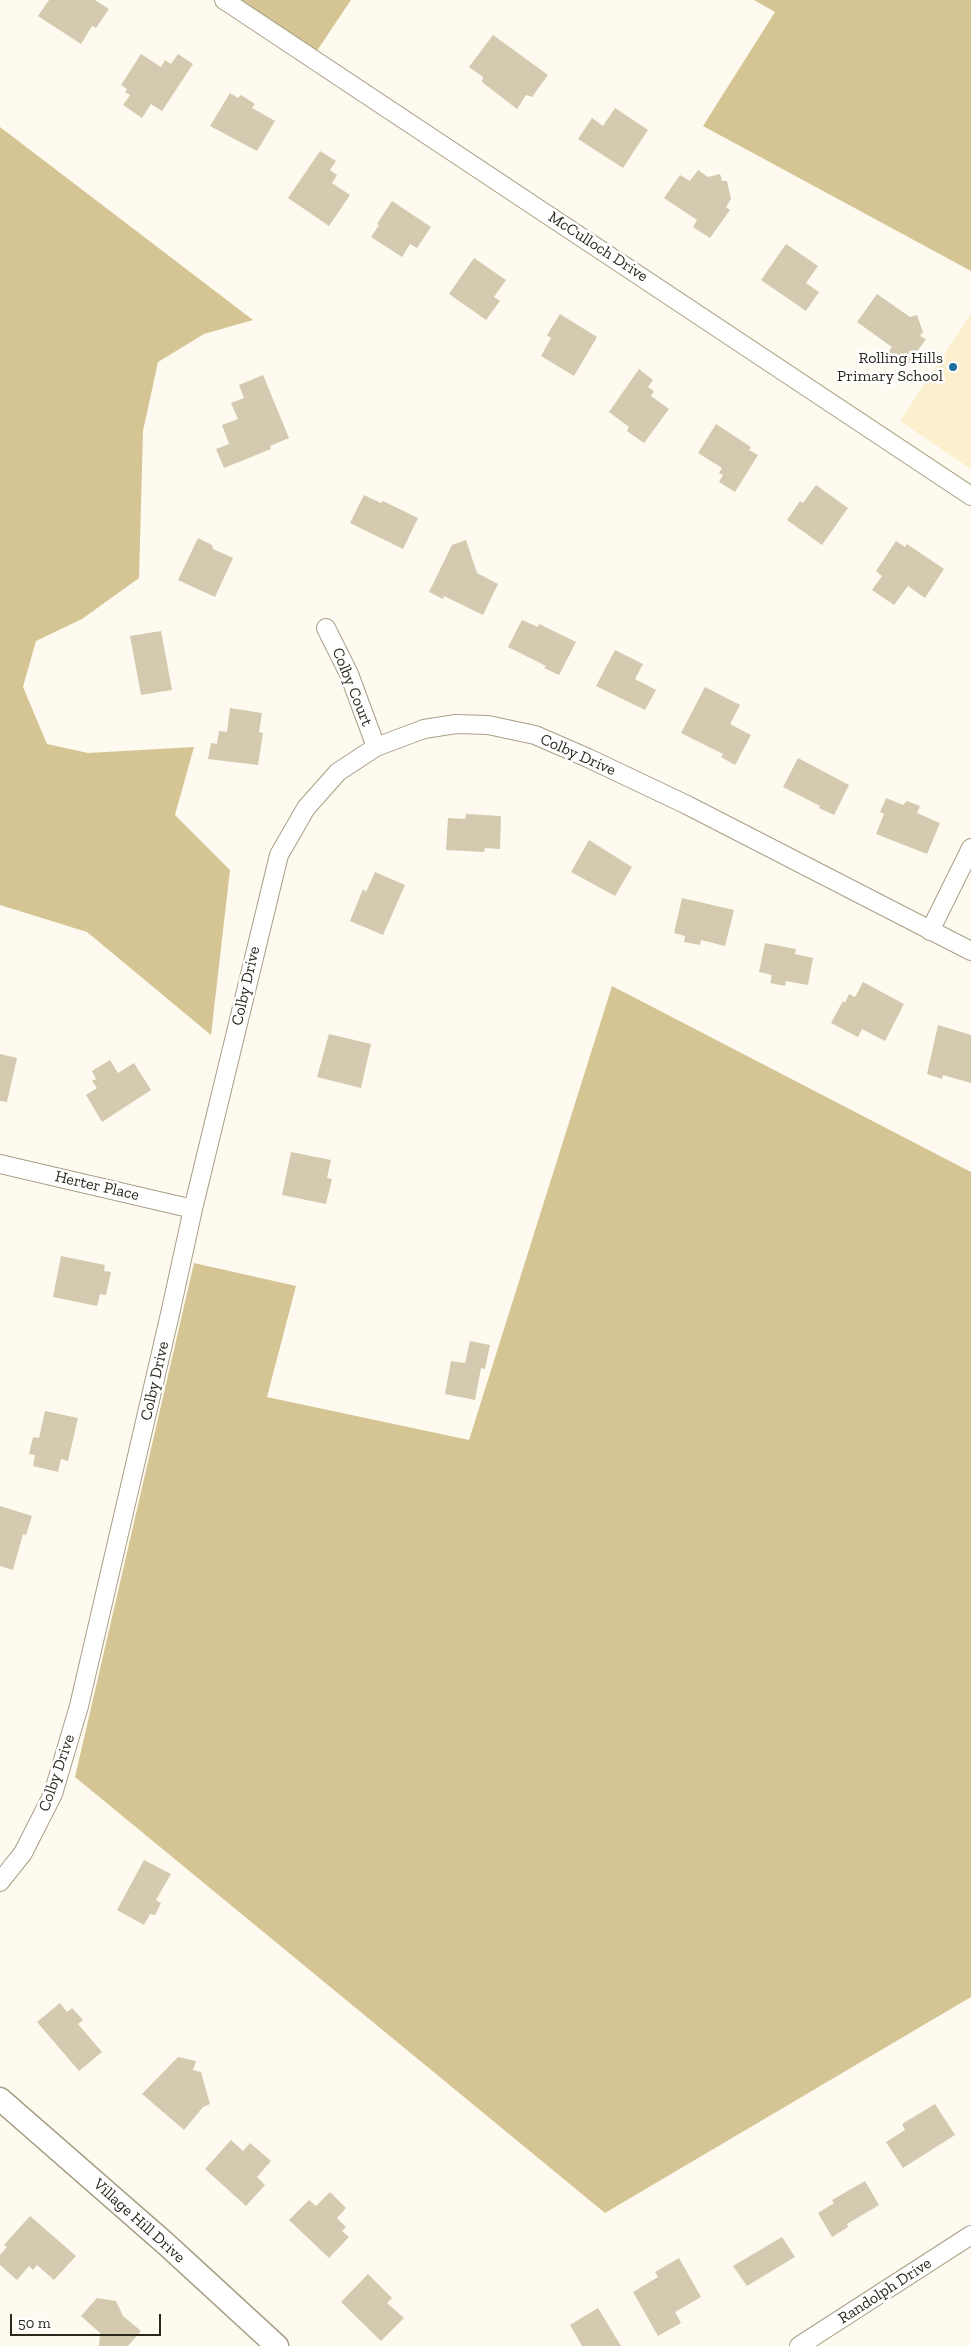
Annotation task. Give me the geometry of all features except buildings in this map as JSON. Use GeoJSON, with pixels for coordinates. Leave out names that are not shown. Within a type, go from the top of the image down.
{"type":"FeatureCollection","features":[{"type":"Feature","properties":{"kind":"street","name":"McCulloch Drive"},"geometry":{"type":"LineString","coordinates":[[224,0],[971,496]]}},
{"type":"Feature","properties":{"kind":"street","name":"Colby Court"},"geometry":{"type":"LineString","coordinates":[[326,628],[349,674],[376,746]]}},
{"type":"Feature","properties":{"kind":"street","name":"Colby Drive"},"geometry":{"type":"LineString","coordinates":[[0,1882],[23,1854],[53,1794],[79,1706],[193,1209],[279,855],[306,808],[338,772],[376,746],[424,729],[456,724],[488,724],[535,735],[686,805],[971,951]]}},
{"type":"Feature","properties":{"kind":"street"},"geometry":{"type":"LineString","coordinates":[[930,931],[971,848]]}},
{"type":"Feature","properties":{"kind":"street","name":"Herter Place"},"geometry":{"type":"LineString","coordinates":[[0,1164],[193,1209]]}},
{"type":"Feature","properties":{"kind":"street","name":"Village Hill Drive"},"geometry":{"type":"LineString","coordinates":[[0,2099],[166,2244],[277,2346]]}},
{"type":"Feature","properties":{"kind":"street","name":"Randolph Drive"},"geometry":{"type":"LineString","coordinates":[[799,2346],[971,2236]]}},
{"type":"Feature","properties":{"kind":"shaded area"},"geometry":{"type":"Polygon","coordinates":[[[224,0],[351,0],[312,58],[224,0]]]}},
{"type":"Feature","properties":{"kind":"shaded area"},"geometry":{"type":"Polygon","coordinates":[[[754,0],[971,0],[971,271],[703,126],[775,12],[754,0]]]}},
{"type":"Feature","properties":{"kind":"shaded area"},"geometry":{"type":"Polygon","coordinates":[[[0,127],[253,320],[204,334],[158,362],[143,431],[139,578],[82,619],[36,641],[23,687],[47,744],[88,753],[194,747],[175,815],[230,870],[211,1035],[87,932],[0,905],[0,127]]]}},
{"type":"Feature","properties":{"kind":"shaded area","name":"Rolling Hills Primary School"},"geometry":{"type":"Polygon","coordinates":[[[971,314],[971,469],[900,421],[971,314]]]}},
{"type":"Feature","properties":{"kind":"shaded area"},"geometry":{"type":"Polygon","coordinates":[[[612,986],[971,1172],[971,1997],[605,2213],[75,1777],[194,1263],[296,1286],[267,1397],[469,1440],[612,986]]]}},
{"type":"Feature","properties":{"kind":"place","name":"Rolling Hills Primary School"},"geometry":{"type":"Point","coordinates":[953,367]}}]}
